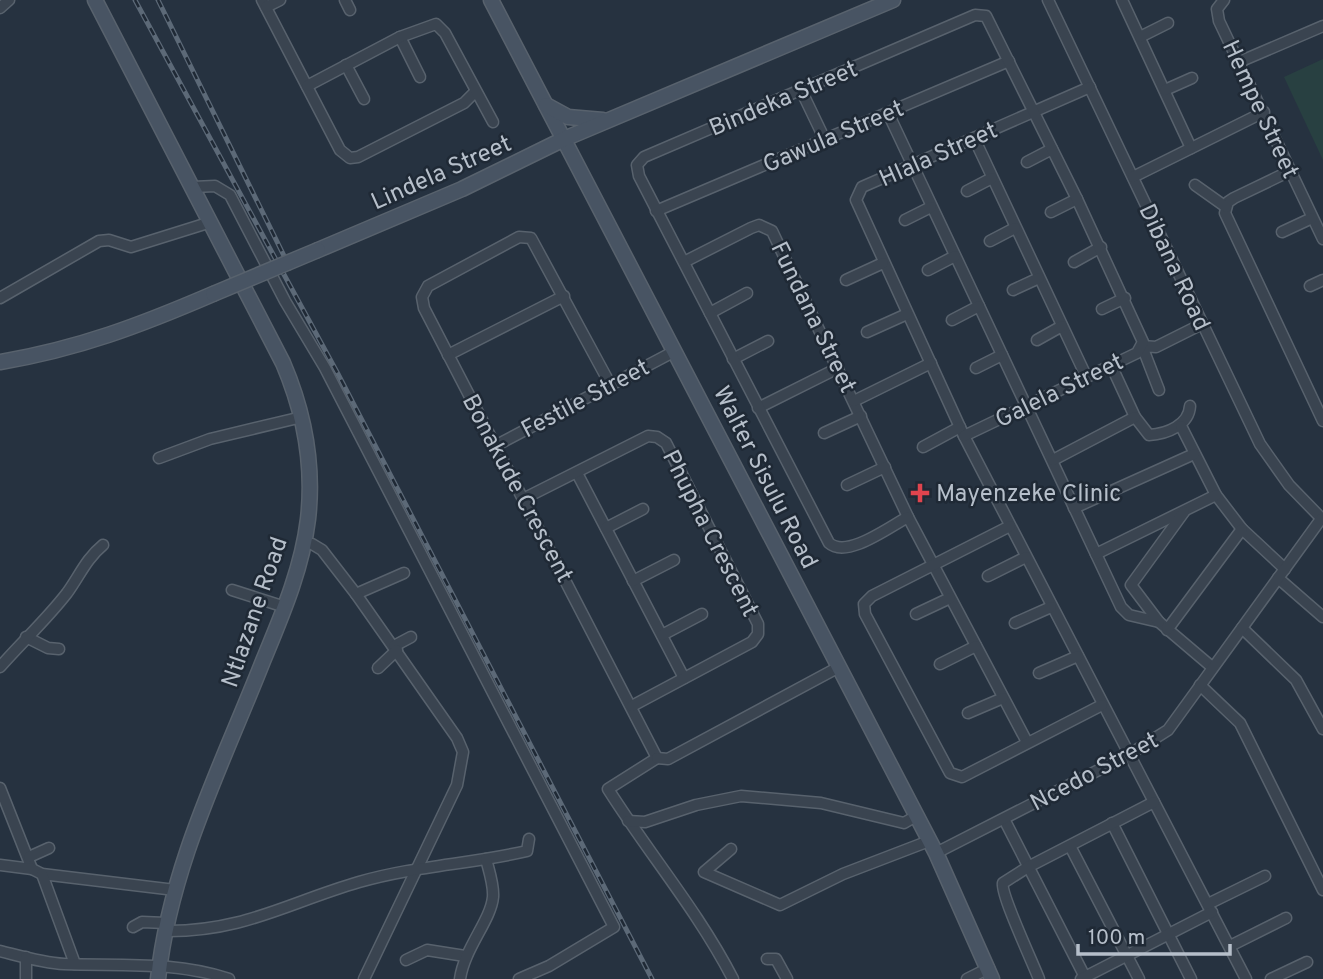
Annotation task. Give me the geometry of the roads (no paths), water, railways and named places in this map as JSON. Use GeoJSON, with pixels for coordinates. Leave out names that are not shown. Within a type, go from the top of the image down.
{"type":"FeatureCollection","features":[{"type":"Feature","properties":{"kind":"street"},"geometry":{"type":"LineString","coordinates":[[0,8],[9,0]]}},
{"type":"Feature","properties":{"kind":"street","name":"Ntlazane Road"},"geometry":{"type":"LineString","coordinates":[[95,0],[284,363],[302,417],[307,445],[309,501],[301,560],[285,607],[192,834],[165,927],[159,972]]}},
{"type":"Feature","properties":{"kind":"street"},"geometry":{"type":"LineString","coordinates":[[280,0],[264,4],[340,150],[350,158],[358,157],[464,103],[475,92]]}},
{"type":"Feature","properties":{"kind":"street","name":"Walter Sisulu Road"},"geometry":{"type":"LineString","coordinates":[[491,0],[933,847],[990,973]]}},
{"type":"Feature","properties":{"kind":"street","name":"Lindela Street"},"geometry":{"type":"LineString","coordinates":[[0,362],[73,348],[122,333],[462,189],[564,139],[893,0]]}},
{"type":"Feature","properties":{"kind":"street","name":"Dibana Road"},"geometry":{"type":"LineString","coordinates":[[1048,0],[1260,444],[1289,485],[1322,519]]}},
{"type":"Feature","properties":{"kind":"street"},"geometry":{"type":"LineString","coordinates":[[1122,0],[1191,148]]}},
{"type":"Feature","properties":{"kind":"street","name":"Hempe Street"},"geometry":{"type":"LineString","coordinates":[[1224,0],[1217,9],[1219,20],[1323,239]]}},
{"type":"Feature","properties":{"kind":"street","name":"Bindeka Street"},"geometry":{"type":"LineString","coordinates":[[908,517],[847,549],[834,548],[656,211],[637,165],[644,157],[975,15],[986,16],[1033,112]]}},
{"type":"Feature","properties":{"kind":"street"},"geometry":{"type":"LineString","coordinates":[[1140,37],[1168,23]]}},
{"type":"Feature","properties":{"kind":"street"},"geometry":{"type":"LineString","coordinates":[[307,86],[400,37],[436,24],[445,33],[493,122]]}},
{"type":"Feature","properties":{"kind":"street"},"geometry":{"type":"LineString","coordinates":[[1238,62],[1323,26]]}},
{"type":"Feature","properties":{"kind":"street"},"geometry":{"type":"LineString","coordinates":[[400,37],[420,77]]}},
{"type":"Feature","properties":{"kind":"street","name":"Gawula Street"},"geometry":{"type":"LineString","coordinates":[[656,211],[1009,61]]}},
{"type":"Feature","properties":{"kind":"street"},"geometry":{"type":"LineString","coordinates":[[346,65],[364,99]]}},
{"type":"Feature","properties":{"kind":"street"},"geometry":{"type":"LineString","coordinates":[[1165,90],[1192,78]]}},
{"type":"Feature","properties":{"kind":"street","name":"Hlala Street"},"geometry":{"type":"LineString","coordinates":[[1090,87],[862,187],[857,195],[858,207],[962,432],[1246,979]]}},
{"type":"Feature","properties":{"kind":"street"},"geometry":{"type":"LineString","coordinates":[[801,90],[825,140]]}},
{"type":"Feature","properties":{"kind":"street"},"geometry":{"type":"LineString","coordinates":[[545,104],[568,117],[609,120]]}},
{"type":"Feature","properties":{"kind":"street","name":"Galela Street"},"geometry":{"type":"LineString","coordinates":[[962,432],[1026,406],[1137,353],[1142,346],[1143,337],[1125,298],[1033,112]]}},
{"type":"Feature","properties":{"kind":"street"},"geometry":{"type":"LineString","coordinates":[[1133,177],[1264,112]]}},
{"type":"Feature","properties":{"kind":"street"},"geometry":{"type":"LineString","coordinates":[[888,113],[1121,607],[1129,615],[1163,626]]}},
{"type":"Feature","properties":{"kind":"street"},"geometry":{"type":"LineString","coordinates":[[974,138],[1086,376]]}},
{"type":"Feature","properties":{"kind":"street"},"geometry":{"type":"LineString","coordinates":[[1027,162],[1052,149]]}},
{"type":"Feature","properties":{"kind":"street"},"geometry":{"type":"LineString","coordinates":[[1226,207],[1234,198],[1290,170]]}},
{"type":"Feature","properties":{"kind":"street"},"geometry":{"type":"LineString","coordinates":[[967,191],[992,178]]}},
{"type":"Feature","properties":{"kind":"street"},"geometry":{"type":"LineString","coordinates":[[1195,185],[1226,207],[1228,222],[1323,421]]}},
{"type":"Feature","properties":{"kind":"street"},"geometry":{"type":"LineString","coordinates":[[193,187],[215,186],[230,195],[285,301],[325,368],[614,927],[548,966],[519,979]]}},
{"type":"Feature","properties":{"kind":"street"},"geometry":{"type":"LineString","coordinates":[[1051,212],[1077,199]]}},
{"type":"Feature","properties":{"kind":"street"},"geometry":{"type":"LineString","coordinates":[[905,220],[931,207]]}},
{"type":"Feature","properties":{"kind":"street"},"geometry":{"type":"LineString","coordinates":[[1282,232],[1312,218]]}},
{"type":"Feature","properties":{"kind":"street"},"geometry":{"type":"LineString","coordinates":[[0,298],[99,241],[109,240],[131,247],[211,222]]}},
{"type":"Feature","properties":{"kind":"street","name":"Fundana Street"},"geometry":{"type":"LineString","coordinates":[[684,262],[759,225],[772,231],[908,517],[1027,742]]}},
{"type":"Feature","properties":{"kind":"street"},"geometry":{"type":"LineString","coordinates":[[990,241],[1015,228]]}},
{"type":"Feature","properties":{"kind":"street","name":"Bonakude Crescent"},"geometry":{"type":"LineString","coordinates":[[610,384],[535,241],[519,237],[428,286],[425,291],[422,301],[424,308],[525,498],[657,758]]}},
{"type":"Feature","properties":{"kind":"street"},"geometry":{"type":"LineString","coordinates":[[1074,262],[1101,247]]}},
{"type":"Feature","properties":{"kind":"street"},"geometry":{"type":"LineString","coordinates":[[928,270],[955,256]]}},
{"type":"Feature","properties":{"kind":"street"},"geometry":{"type":"LineString","coordinates":[[846,280],[883,263]]}},
{"type":"Feature","properties":{"kind":"street"},"geometry":{"type":"LineString","coordinates":[[1013,290],[1039,278]]}},
{"type":"Feature","properties":{"kind":"street"},"geometry":{"type":"LineString","coordinates":[[1310,286],[1323,280]]}},
{"type":"Feature","properties":{"kind":"street"},"geometry":{"type":"LineString","coordinates":[[710,313],[747,293]]}},
{"type":"Feature","properties":{"kind":"street"},"geometry":{"type":"LineString","coordinates":[[448,355],[564,296]]}},
{"type":"Feature","properties":{"kind":"street"},"geometry":{"type":"LineString","coordinates":[[1102,309],[1125,298]]}},
{"type":"Feature","properties":{"kind":"street"},"geometry":{"type":"LineString","coordinates":[[952,320],[979,306]]}},
{"type":"Feature","properties":{"kind":"street"},"geometry":{"type":"LineString","coordinates":[[867,332],[908,314]]}},
{"type":"Feature","properties":{"kind":"street"},"geometry":{"type":"LineString","coordinates":[[1159,390],[1142,346],[1156,347],[1202,324]]}},
{"type":"Feature","properties":{"kind":"street"},"geometry":{"type":"LineString","coordinates":[[1037,340],[1062,326]]}},
{"type":"Feature","properties":{"kind":"street"},"geometry":{"type":"LineString","coordinates":[[733,359],[768,341]]}},
{"type":"Feature","properties":{"kind":"street","name":"Festile Street"},"geometry":{"type":"LineString","coordinates":[[495,446],[675,351]]}},
{"type":"Feature","properties":{"kind":"street"},"geometry":{"type":"LineString","coordinates":[[976,368],[1002,355]]}},
{"type":"Feature","properties":{"kind":"street"},"geometry":{"type":"LineString","coordinates":[[854,401],[931,363]]}},
{"type":"Feature","properties":{"kind":"street"},"geometry":{"type":"LineString","coordinates":[[1111,365],[1135,417],[1149,435],[1181,426],[1188,418],[1190,406]]}},
{"type":"Feature","properties":{"kind":"street"},"geometry":{"type":"LineString","coordinates":[[758,408],[838,368]]}},
{"type":"Feature","properties":{"kind":"street","name":"Fundana Street"},"geometry":{"type":"LineString","coordinates":[[824,433],[861,416]]}},
{"type":"Feature","properties":{"kind":"street"},"geometry":{"type":"LineString","coordinates":[[159,458],[210,439],[302,417]]}},
{"type":"Feature","properties":{"kind":"street"},"geometry":{"type":"LineString","coordinates":[[1053,460],[1135,417]]}},
{"type":"Feature","properties":{"kind":"street"},"geometry":{"type":"LineString","coordinates":[[1181,426],[1216,495],[1242,529],[1323,617]]}},
{"type":"Feature","properties":{"kind":"street"},"geometry":{"type":"LineString","coordinates":[[923,447],[962,432]]}},
{"type":"Feature","properties":{"kind":"street","name":"Phupha Crescent"},"geometry":{"type":"LineString","coordinates":[[525,498],[648,436],[657,437],[666,443],[758,624],[758,634],[752,642],[632,706]]}},
{"type":"Feature","properties":{"kind":"street"},"geometry":{"type":"LineString","coordinates":[[1074,508],[1194,454]]}},
{"type":"Feature","properties":{"kind":"street"},"geometry":{"type":"LineString","coordinates":[[847,485],[885,467]]}},
{"type":"Feature","properties":{"kind":"street"},"geometry":{"type":"LineString","coordinates":[[577,473],[684,678]]}},
{"type":"Feature","properties":{"kind":"street"},"geometry":{"type":"LineString","coordinates":[[1096,554],[1216,495]]}},
{"type":"Feature","properties":{"kind":"street"},"geometry":{"type":"LineString","coordinates":[[606,528],[643,509]]}},
{"type":"Feature","properties":{"kind":"street"},"geometry":{"type":"LineString","coordinates":[[1184,512],[1131,585],[1163,626],[1212,667]]}},
{"type":"Feature","properties":{"kind":"street","name":"Ncedo Street"},"geometry":{"type":"LineString","coordinates":[[731,849],[704,872],[780,905],[843,874],[933,847],[1004,819],[1130,754],[1168,730],[1322,519]]}},
{"type":"Feature","properties":{"kind":"street"},"geometry":{"type":"LineString","coordinates":[[1010,526],[932,563],[867,600],[864,609],[871,626],[953,775],[962,777],[1102,705]]}},
{"type":"Feature","properties":{"kind":"street"},"geometry":{"type":"LineString","coordinates":[[1163,626],[1242,529]]}},
{"type":"Feature","properties":{"kind":"street"},"geometry":{"type":"LineString","coordinates":[[312,544],[322,550],[396,648],[457,738],[463,752],[457,785],[364,979]]}},
{"type":"Feature","properties":{"kind":"street"},"geometry":{"type":"LineString","coordinates":[[1,669],[67,592],[86,560],[103,545]]}},
{"type":"Feature","properties":{"kind":"street"},"geometry":{"type":"LineString","coordinates":[[988,576],[1026,557]]}},
{"type":"Feature","properties":{"kind":"street"},"geometry":{"type":"LineString","coordinates":[[633,581],[674,560]]}},
{"type":"Feature","properties":{"kind":"street"},"geometry":{"type":"LineString","coordinates":[[356,594],[404,573]]}},
{"type":"Feature","properties":{"kind":"street"},"geometry":{"type":"LineString","coordinates":[[232,590],[285,607]]}},
{"type":"Feature","properties":{"kind":"street"},"geometry":{"type":"LineString","coordinates":[[916,614],[950,598]]}},
{"type":"Feature","properties":{"kind":"street"},"geometry":{"type":"LineString","coordinates":[[1015,623],[1051,607]]}},
{"type":"Feature","properties":{"kind":"street"},"geometry":{"type":"LineString","coordinates":[[662,635],[702,614]]}},
{"type":"Feature","properties":{"kind":"street"},"geometry":{"type":"LineString","coordinates":[[1242,628],[1296,680],[1323,729]]}},
{"type":"Feature","properties":{"kind":"street"},"geometry":{"type":"LineString","coordinates":[[26,638],[48,648],[59,649]]}},
{"type":"Feature","properties":{"kind":"street"},"geometry":{"type":"LineString","coordinates":[[379,668],[396,648],[411,638]]}},
{"type":"Feature","properties":{"kind":"street"},"geometry":{"type":"LineString","coordinates":[[940,664],[976,646]]}},
{"type":"Feature","properties":{"kind":"street"},"geometry":{"type":"LineString","coordinates":[[1039,673],[1078,656]]}},
{"type":"Feature","properties":{"kind":"street"},"geometry":{"type":"LineString","coordinates":[[733,979],[690,905],[628,821],[608,789],[657,758],[668,759],[839,667]]}},
{"type":"Feature","properties":{"kind":"street"},"geometry":{"type":"LineString","coordinates":[[1200,685],[1240,723],[1323,890]]}},
{"type":"Feature","properties":{"kind":"street"},"geometry":{"type":"LineString","coordinates":[[968,713],[1003,698]]}},
{"type":"Feature","properties":{"kind":"street"},"geometry":{"type":"LineString","coordinates":[[0,788],[75,964]]}},
{"type":"Feature","properties":{"kind":"street"},"geometry":{"type":"LineString","coordinates":[[628,821],[645,822],[696,805],[741,796],[821,803],[904,823],[916,816]]}},
{"type":"Feature","properties":{"kind":"street"},"geometry":{"type":"LineString","coordinates":[[1039,979],[1001,889],[1009,877],[1154,802]]}},
{"type":"Feature","properties":{"kind":"street"},"geometry":{"type":"LineString","coordinates":[[1004,819],[1084,978],[1169,934],[1265,876]]}},
{"type":"Feature","properties":{"kind":"street"},"geometry":{"type":"LineString","coordinates":[[1112,823],[1191,979]]}},
{"type":"Feature","properties":{"kind":"street"},"geometry":{"type":"LineString","coordinates":[[133,927],[142,922],[200,931],[250,921],[360,882],[417,869],[527,851],[529,839]]}},
{"type":"Feature","properties":{"kind":"street"},"geometry":{"type":"LineString","coordinates":[[1070,846],[1139,979]]}},
{"type":"Feature","properties":{"kind":"street"},"geometry":{"type":"LineString","coordinates":[[30,857],[49,848]]}},
{"type":"Feature","properties":{"kind":"street"},"geometry":{"type":"LineString","coordinates":[[460,979],[465,956],[492,903],[493,888],[486,859]]}},
{"type":"Feature","properties":{"kind":"street"},"geometry":{"type":"LineString","coordinates":[[0,865],[175,890]]}},
{"type":"Feature","properties":{"kind":"street"},"geometry":{"type":"LineString","coordinates":[[1230,946],[1286,918]]}},
{"type":"Feature","properties":{"kind":"street"},"geometry":{"type":"LineString","coordinates":[[406,960],[427,950],[465,956]]}},
{"type":"Feature","properties":{"kind":"street"},"geometry":{"type":"LineString","coordinates":[[0,951],[75,964],[159,972],[198,970],[229,979]]}},
{"type":"Feature","properties":{"kind":"street"},"geometry":{"type":"LineString","coordinates":[[26,957],[26,979]]}},
{"type":"Feature","properties":{"kind":"street"},"geometry":{"type":"LineString","coordinates":[[767,959],[776,959],[787,979]]}},
{"type":"Feature","properties":{"kind":"street"},"geometry":{"type":"LineString","coordinates":[[1271,979],[1307,962]]}},
{"type":"Feature","properties":{"kind":"street"},"geometry":{"type":"LineString","coordinates":[[967,979],[990,973]]}},
{"type":"Feature","properties":{"kind":"railway"},"geometry":{"type":"LineString","coordinates":[[135,0],[338,374],[652,979]]}},
{"type":"Feature","properties":{"kind":"railway"},"geometry":{"type":"LineString","coordinates":[[158,0],[290,268]]}},
{"type":"Feature","properties":{"kind":"place","name":"Mayenzeke Clinic"},"geometry":{"type":"Point","coordinates":[920,493]}}]}
